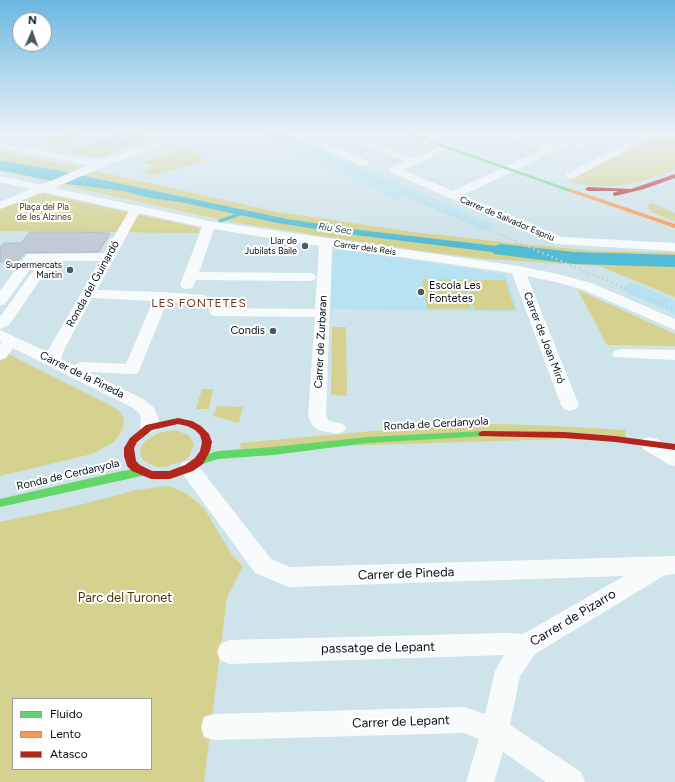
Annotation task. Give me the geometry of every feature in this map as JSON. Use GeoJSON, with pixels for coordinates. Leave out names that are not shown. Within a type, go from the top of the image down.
{"type":"FeatureCollection","features":[{"type":"Feature","properties":{"kind":"main road"},"geometry":{"type":"LineString","coordinates":[[513,169],[621,208],[675,225]]}},
{"type":"Feature","properties":{"kind":"main road"},"geometry":{"type":"LineString","coordinates":[[599,200],[612,200],[633,196],[642,188],[675,176]]}},
{"type":"Feature","properties":{"kind":"main road"},"geometry":{"type":"LineString","coordinates":[[547,182],[633,196],[644,211],[675,225]]}},
{"type":"Feature","properties":{"kind":"main road"},"geometry":{"type":"LineString","coordinates":[[612,200],[621,208]]}},
{"type":"Feature","properties":{"kind":"main road"},"geometry":{"type":"LineString","coordinates":[[168,422],[189,423],[198,428],[204,434],[207,442],[205,452],[194,464],[180,472],[165,475],[150,475],[142,472],[131,462],[129,456],[129,448],[133,440],[140,433],[149,427],[168,422]]}},
{"type":"Feature","properties":{"kind":"main road"},"geometry":{"type":"LineString","coordinates":[[313,431],[341,428]]}},
{"type":"Feature","properties":{"kind":"main road","name":"Ronda de Cerdanyola"},"geometry":{"type":"LineString","coordinates":[[194,464],[218,455],[273,451],[368,440],[426,436],[495,434],[564,435],[615,439],[675,447]]}},
{"type":"Feature","properties":{"kind":"main road"},"geometry":{"type":"LineString","coordinates":[[207,442],[217,443]]}},
{"type":"Feature","properties":{"kind":"main road","name":"Ronda de Cerdanyola"},"geometry":{"type":"LineString","coordinates":[[118,460],[129,456]]}},
{"type":"Feature","properties":{"kind":"main road","name":"Ronda de Cerdanyola"},"geometry":{"type":"LineString","coordinates":[[0,503],[91,483],[122,474],[142,472]]}},
{"type":"Feature","properties":{"kind":"street"},"geometry":{"type":"LineString","coordinates":[[0,206],[83,169]]}},
{"type":"Feature","properties":{"kind":"street","name":"Carrer de Salvador Espriu"},"geometry":{"type":"LineString","coordinates":[[395,169],[452,196],[560,241],[675,247]]}},
{"type":"Feature","properties":{"kind":"street"},"geometry":{"type":"LineString","coordinates":[[452,196],[506,169]]}},
{"type":"Feature","properties":{"kind":"street"},"geometry":{"type":"LineString","coordinates":[[522,173],[528,169]]}},
{"type":"Feature","properties":{"kind":"street"},"geometry":{"type":"LineString","coordinates":[[570,176],[583,169]]}},
{"type":"Feature","properties":{"kind":"street","name":"Carrer dels Reis"},"geometry":{"type":"LineString","coordinates":[[0,180],[28,188],[41,187],[208,224],[518,270],[558,278],[589,287],[675,325]]}},
{"type":"Feature","properties":{"kind":"street"},"geometry":{"type":"LineString","coordinates":[[0,202],[41,187]]}},
{"type":"Feature","properties":{"kind":"street","name":"Ronda del Guinardó"},"geometry":{"type":"LineString","coordinates":[[52,361],[57,348],[136,209]]}},
{"type":"Feature","properties":{"kind":"street"},"geometry":{"type":"LineString","coordinates":[[185,291],[208,224]]}},
{"type":"Feature","properties":{"kind":"street","name":"Carrer de Zurbaran"},"geometry":{"type":"LineString","coordinates":[[326,242],[316,313],[317,416],[319,422],[324,426],[341,428]]}},
{"type":"Feature","properties":{"kind":"street"},"geometry":{"type":"LineString","coordinates":[[0,301],[32,257],[109,257]]}},
{"type":"Feature","properties":{"kind":"street"},"geometry":{"type":"LineString","coordinates":[[0,324],[4,322],[49,257]]}},
{"type":"Feature","properties":{"kind":"street","name":"Carrer de Joan Miró"},"geometry":{"type":"LineString","coordinates":[[518,270],[570,405]]}},
{"type":"Feature","properties":{"kind":"street"},"geometry":{"type":"LineString","coordinates":[[190,276],[309,277]]}},
{"type":"Feature","properties":{"kind":"street"},"geometry":{"type":"LineString","coordinates":[[88,294],[162,296],[171,298],[203,299],[212,304],[218,305],[216,312],[265,309],[316,313]]}},
{"type":"Feature","properties":{"kind":"street"},"geometry":{"type":"LineString","coordinates":[[75,372],[82,367],[132,369],[162,296]]}},
{"type":"Feature","properties":{"kind":"street"},"geometry":{"type":"LineString","coordinates":[[0,354],[6,337]]}},
{"type":"Feature","properties":{"kind":"street","name":"Carrer de la Pineda"},"geometry":{"type":"LineString","coordinates":[[6,337],[139,404],[148,412],[150,420],[149,427]]}},
{"type":"Feature","properties":{"kind":"street"},"geometry":{"type":"LineString","coordinates":[[620,354],[675,355]]}},
{"type":"Feature","properties":{"kind":"street"},"geometry":{"type":"LineString","coordinates":[[648,443],[675,459]]}},
{"type":"Feature","properties":{"kind":"street","name":"Carrer de Pineda"},"geometry":{"type":"LineString","coordinates":[[194,464],[263,566],[289,577],[668,565]]}},
{"type":"Feature","properties":{"kind":"street","name":"Carrer de Pizarro"},"geometry":{"type":"LineString","coordinates":[[480,782],[495,731],[508,671],[526,646],[668,565]]}},
{"type":"Feature","properties":{"kind":"street","name":"passatge de Lepant"},"geometry":{"type":"LineString","coordinates":[[229,652],[505,644],[526,646]]}},
{"type":"Feature","properties":{"kind":"street","name":"Carrer de Lepant"},"geometry":{"type":"LineString","coordinates":[[214,727],[464,720],[495,731],[571,782]]}},
{"type":"Feature","properties":{"kind":"shaded area"},"geometry":{"type":"Polygon","coordinates":[[[333,169],[368,169],[497,226],[484,231],[404,196],[396,199],[333,169]]]}},
{"type":"Feature","properties":{"kind":"shaded area","name":"Escola Les Fontetes"},"geometry":{"type":"Polygon","coordinates":[[[336,249],[505,274],[518,312],[331,309],[333,250],[336,249]]]}},
{"type":"Feature","properties":{"kind":"shaded area"},"geometry":{"type":"Polygon","coordinates":[[[632,282],[675,301],[675,314],[620,290],[632,282]]]}},
{"type":"Feature","properties":{"kind":"green space"},"geometry":{"type":"Polygon","coordinates":[[[0,169],[89,169],[278,212],[414,232],[595,251],[675,253],[675,297],[599,266],[486,259],[414,250],[231,222],[0,171],[0,169]]]}},
{"type":"Feature","properties":{"kind":"green space"},"geometry":{"type":"Polygon","coordinates":[[[147,169],[176,169],[156,175],[141,173],[147,169]]]}},
{"type":"Feature","properties":{"kind":"green space"},"geometry":{"type":"Polygon","coordinates":[[[588,169],[675,169],[638,182],[618,186],[592,186],[569,182],[568,180],[575,178],[573,177],[588,169]]]}},
{"type":"Feature","properties":{"kind":"green space","name":"Plaça del Pla de les Alzines"},"geometry":{"type":"Polygon","coordinates":[[[42,193],[200,228],[198,233],[0,231],[0,209],[42,193]]]}},
{"type":"Feature","properties":{"kind":"green space"},"geometry":{"type":"Polygon","coordinates":[[[652,203],[675,213],[675,221],[653,213],[648,208],[648,205],[652,203]]]}},
{"type":"Feature","properties":{"kind":"green space"},"geometry":{"type":"Polygon","coordinates":[[[422,279],[465,280],[471,309],[427,309],[422,279]]]}},
{"type":"Feature","properties":{"kind":"green space"},"geometry":{"type":"Polygon","coordinates":[[[466,280],[505,280],[515,310],[474,310],[466,280]]]}},
{"type":"Feature","properties":{"kind":"green space"},"geometry":{"type":"Polygon","coordinates":[[[578,290],[675,334],[675,346],[607,345],[578,290]]]}},
{"type":"Feature","properties":{"kind":"green space"},"geometry":{"type":"Polygon","coordinates":[[[332,327],[346,327],[347,396],[331,395],[332,327]]]}},
{"type":"Feature","properties":{"kind":"green space"},"geometry":{"type":"Polygon","coordinates":[[[8,354],[112,406],[121,413],[124,420],[122,431],[114,442],[92,454],[0,476],[0,362],[5,355],[8,354]]]}},
{"type":"Feature","properties":{"kind":"green space"},"geometry":{"type":"Polygon","coordinates":[[[202,389],[213,389],[209,409],[196,409],[202,389]]]}},
{"type":"Feature","properties":{"kind":"green space"},"geometry":{"type":"Polygon","coordinates":[[[217,406],[243,407],[239,423],[213,416],[217,406]]]}},
{"type":"Feature","properties":{"kind":"green space"},"geometry":{"type":"Polygon","coordinates":[[[496,424],[625,430],[626,437],[241,449],[240,443],[450,425],[496,424]]]}},
{"type":"Feature","properties":{"kind":"green space"},"geometry":{"type":"Polygon","coordinates":[[[175,430],[188,435],[192,440],[194,445],[189,457],[183,461],[165,467],[156,467],[143,460],[140,454],[141,448],[145,441],[159,433],[175,430]]]}},
{"type":"Feature","properties":{"kind":"green space","name":"Parc del Turonet"},"geometry":{"type":"Polygon","coordinates":[[[168,486],[186,493],[204,508],[232,555],[243,567],[227,597],[204,782],[0,782],[0,522],[80,505],[136,490],[168,486]]]}},
{"type":"Feature","properties":{"kind":"water"},"geometry":{"type":"Polygon","coordinates":[[[53,169],[287,219],[360,230],[530,250],[548,259],[355,235],[277,223],[185,203],[145,197],[124,191],[68,184],[0,170],[53,169]]]}},
{"type":"Feature","properties":{"kind":"building"},"geometry":{"type":"Polygon","coordinates":[[[30,232],[110,233],[99,252],[24,253],[17,262],[0,262],[0,248],[4,243],[21,243],[30,232]]]}},
{"type":"Feature","properties":{"kind":"waterway"},"geometry":{"type":"LineString","coordinates":[[220,221],[243,213]]}},
{"type":"Feature","properties":{"kind":"waterway","name":"Riu Sec"},"geometry":{"type":"LineString","coordinates":[[501,250],[574,258],[675,261]]}},
{"type":"Feature","properties":{"kind":"railway"},"geometry":{"type":"LineString","coordinates":[[350,169],[503,236]]}},
{"type":"Feature","properties":{"kind":"railway"},"geometry":{"type":"LineString","coordinates":[[501,235],[675,310]]}},
{"type":"Feature","properties":{"kind":"traffic: fast"},"geometry":{"type":"LineString","coordinates":[[510,169],[572,191]]}},
{"type":"Feature","properties":{"kind":"traffic: fast"},"geometry":{"type":"LineString","coordinates":[[199,461],[218,455],[273,451],[368,440],[483,434]]}},
{"type":"Feature","properties":{"kind":"traffic: fast"},"geometry":{"type":"LineString","coordinates":[[0,503],[122,475],[142,472]]}},
{"type":"Feature","properties":{"kind":"traffic: slow"},"geometry":{"type":"LineString","coordinates":[[572,191],[675,226]]}},
{"type":"Feature","properties":{"kind":"traffic: jam"},"geometry":{"type":"LineString","coordinates":[[615,194],[642,188],[675,176]]}},
{"type":"Feature","properties":{"kind":"traffic: jam"},"geometry":{"type":"LineString","coordinates":[[588,189],[629,190]]}},
{"type":"Feature","properties":{"kind":"traffic: jam"},"geometry":{"type":"LineString","coordinates":[[178,421],[189,423],[198,428],[204,434],[207,442],[205,451],[199,461],[189,468],[170,475],[151,475],[136,468],[131,463],[129,456],[129,448],[133,440],[149,427],[178,421]]}},
{"type":"Feature","properties":{"kind":"traffic: jam"},"geometry":{"type":"LineString","coordinates":[[483,434],[564,435],[615,439],[675,447]]}},
{"type":"Feature","properties":{"kind":"place","name":"Llar de Jubilats Baile"},"geometry":{"type":"Point","coordinates":[305,246]}},
{"type":"Feature","properties":{"kind":"place","name":"Supermercats Martin"},"geometry":{"type":"Point","coordinates":[70,270]}},
{"type":"Feature","properties":{"kind":"place","name":"Escola Les Fontetes"},"geometry":{"type":"Point","coordinates":[421,292]}},
{"type":"Feature","properties":{"kind":"place","name":"Condis"},"geometry":{"type":"Point","coordinates":[273,331]}},
{"type":"Feature","properties":{"kind":"district","name":"LES FONTETES"},"geometry":{"type":"Point","coordinates":[199,303]}}]}
